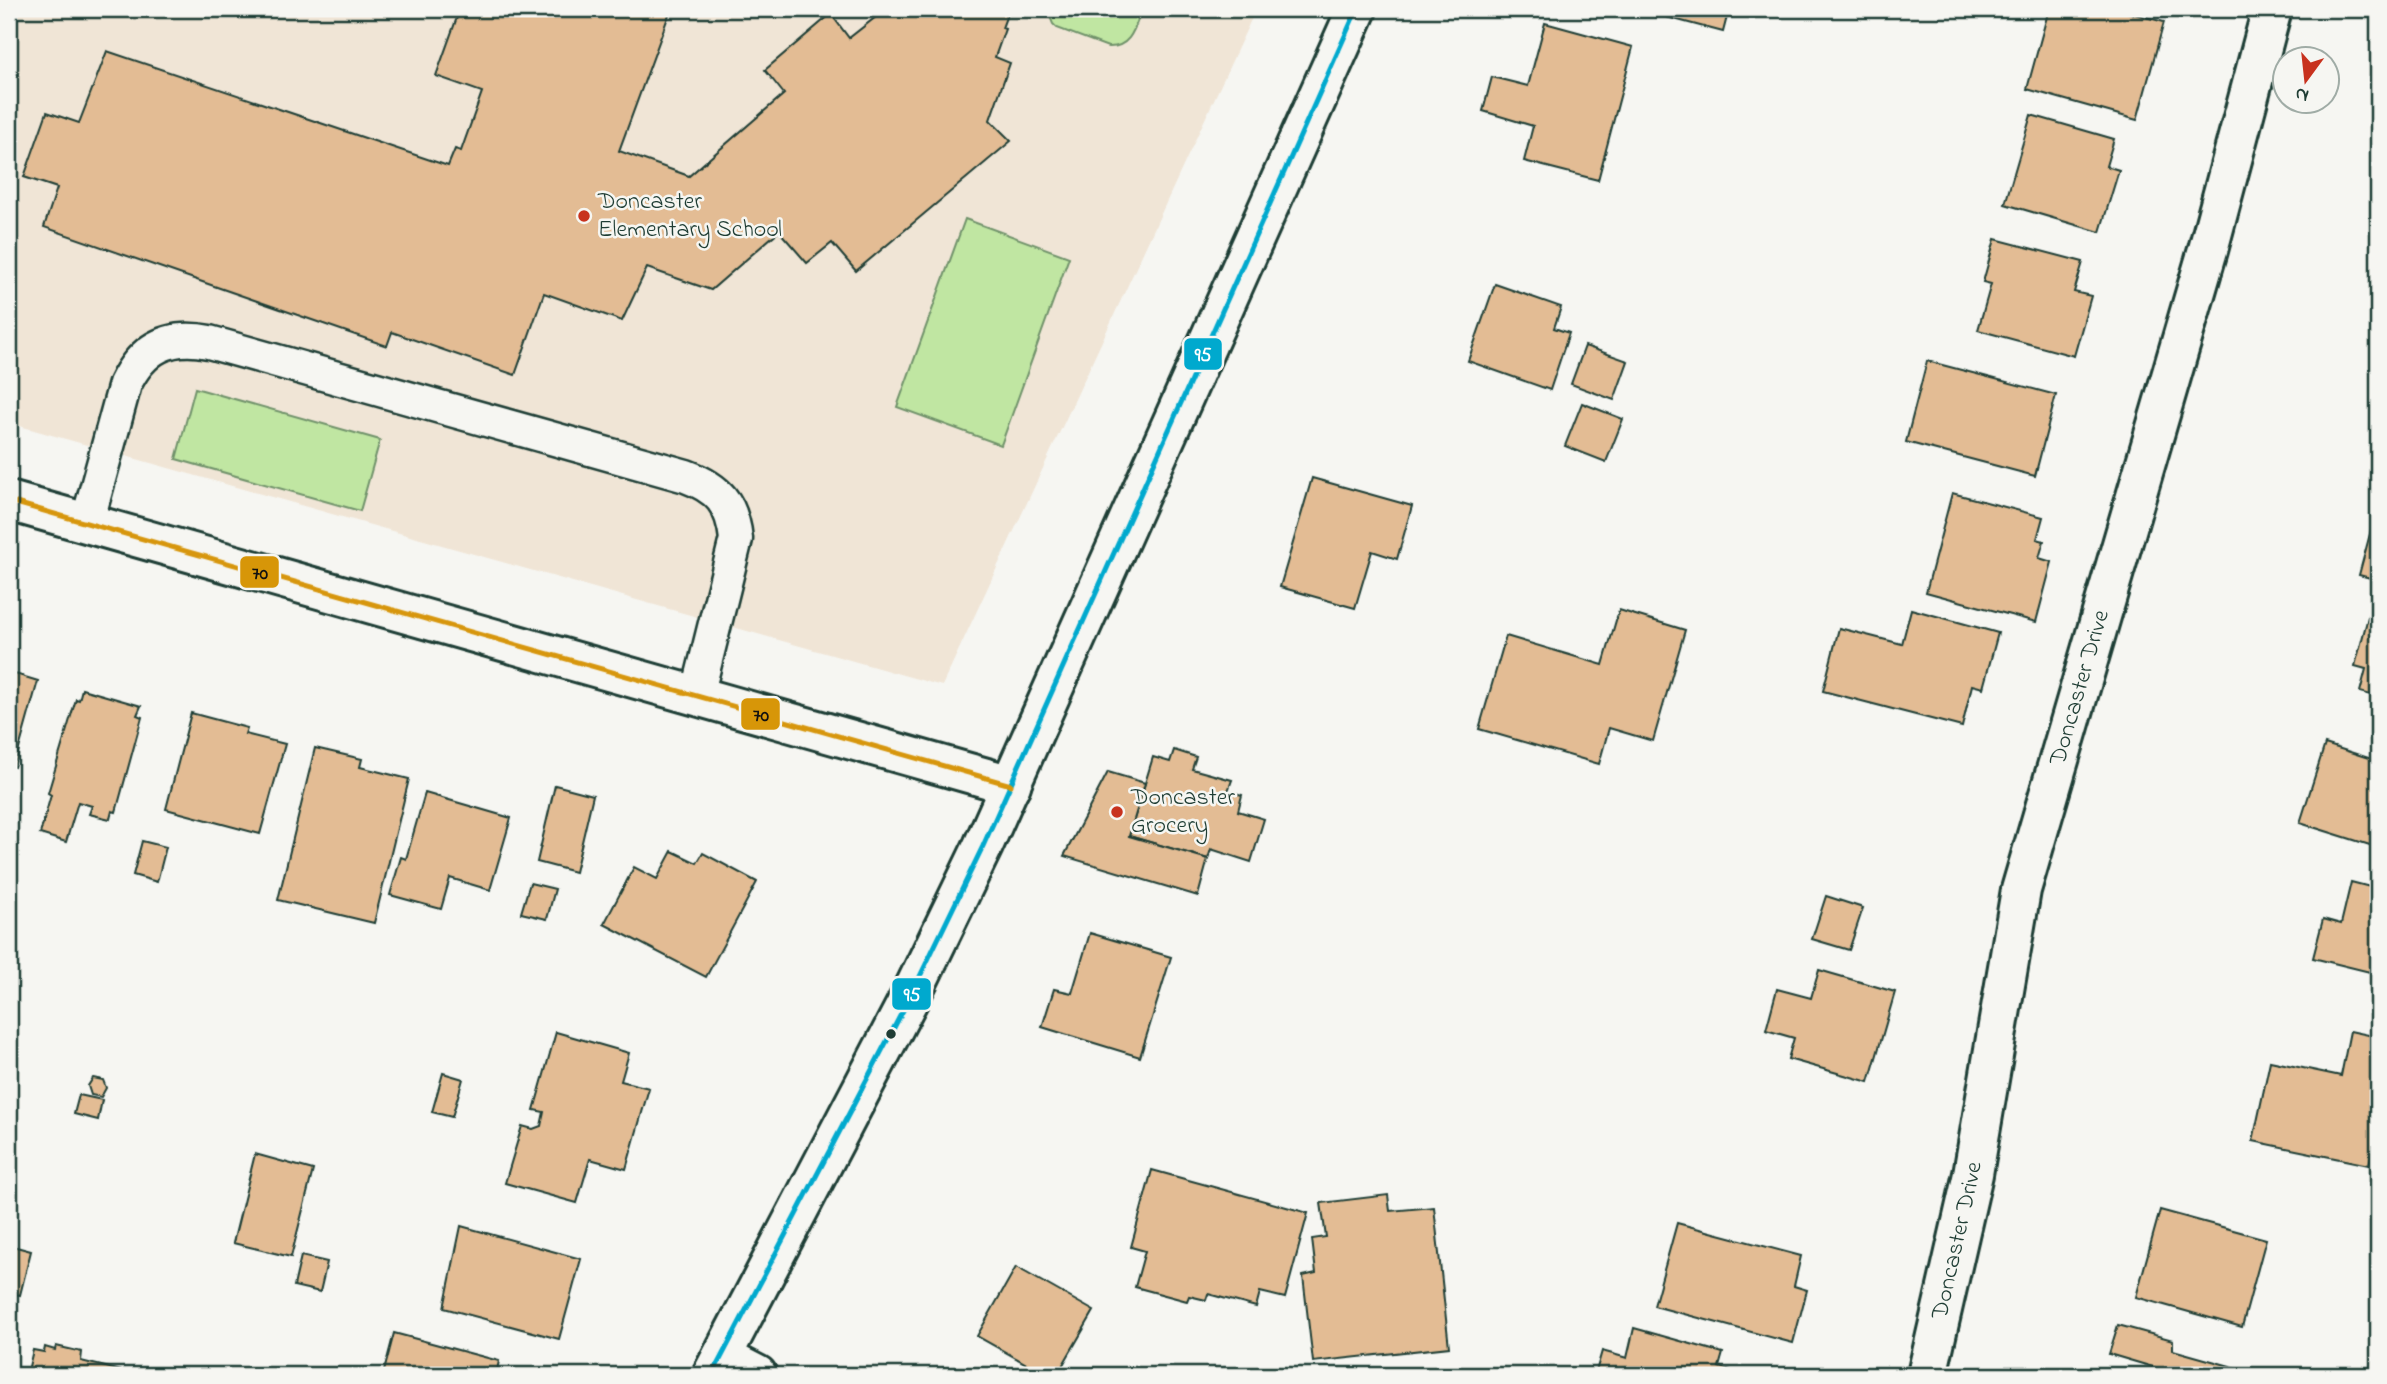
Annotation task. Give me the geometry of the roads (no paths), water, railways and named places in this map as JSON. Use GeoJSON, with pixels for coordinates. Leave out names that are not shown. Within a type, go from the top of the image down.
{"type":"FeatureCollection","features":[{"type":"Feature","properties":{"kind":"street"},"geometry":{"type":"LineString","coordinates":[[757,1375],[717,1366],[910,997],[1012,785],[1357,9]]}},
{"type":"Feature","properties":{"kind":"street","name":"Doncaster Drive"},"geometry":{"type":"LineString","coordinates":[[1927,1375],[1973,1174],[2021,890],[2208,250],[2272,9]]}},
{"type":"Feature","properties":{"kind":"street"},"geometry":{"type":"LineString","coordinates":[[9,502],[1012,785]]}},
{"type":"Feature","properties":{"kind":"lane"},"geometry":{"type":"LineString","coordinates":[[87,523],[125,384],[133,368],[145,355],[159,345],[175,340],[209,342],[673,472],[702,482],[716,492],[734,521],[736,539],[697,696]]}},
{"type":"Feature","properties":{"kind":"place","name":"Doncaster Elementary School"},"geometry":{"type":"Point","coordinates":[584,216]}},
{"type":"Feature","properties":{"kind":"place","name":"Doncaster Grocery"},"geometry":{"type":"Point","coordinates":[1117,812]}}]}
